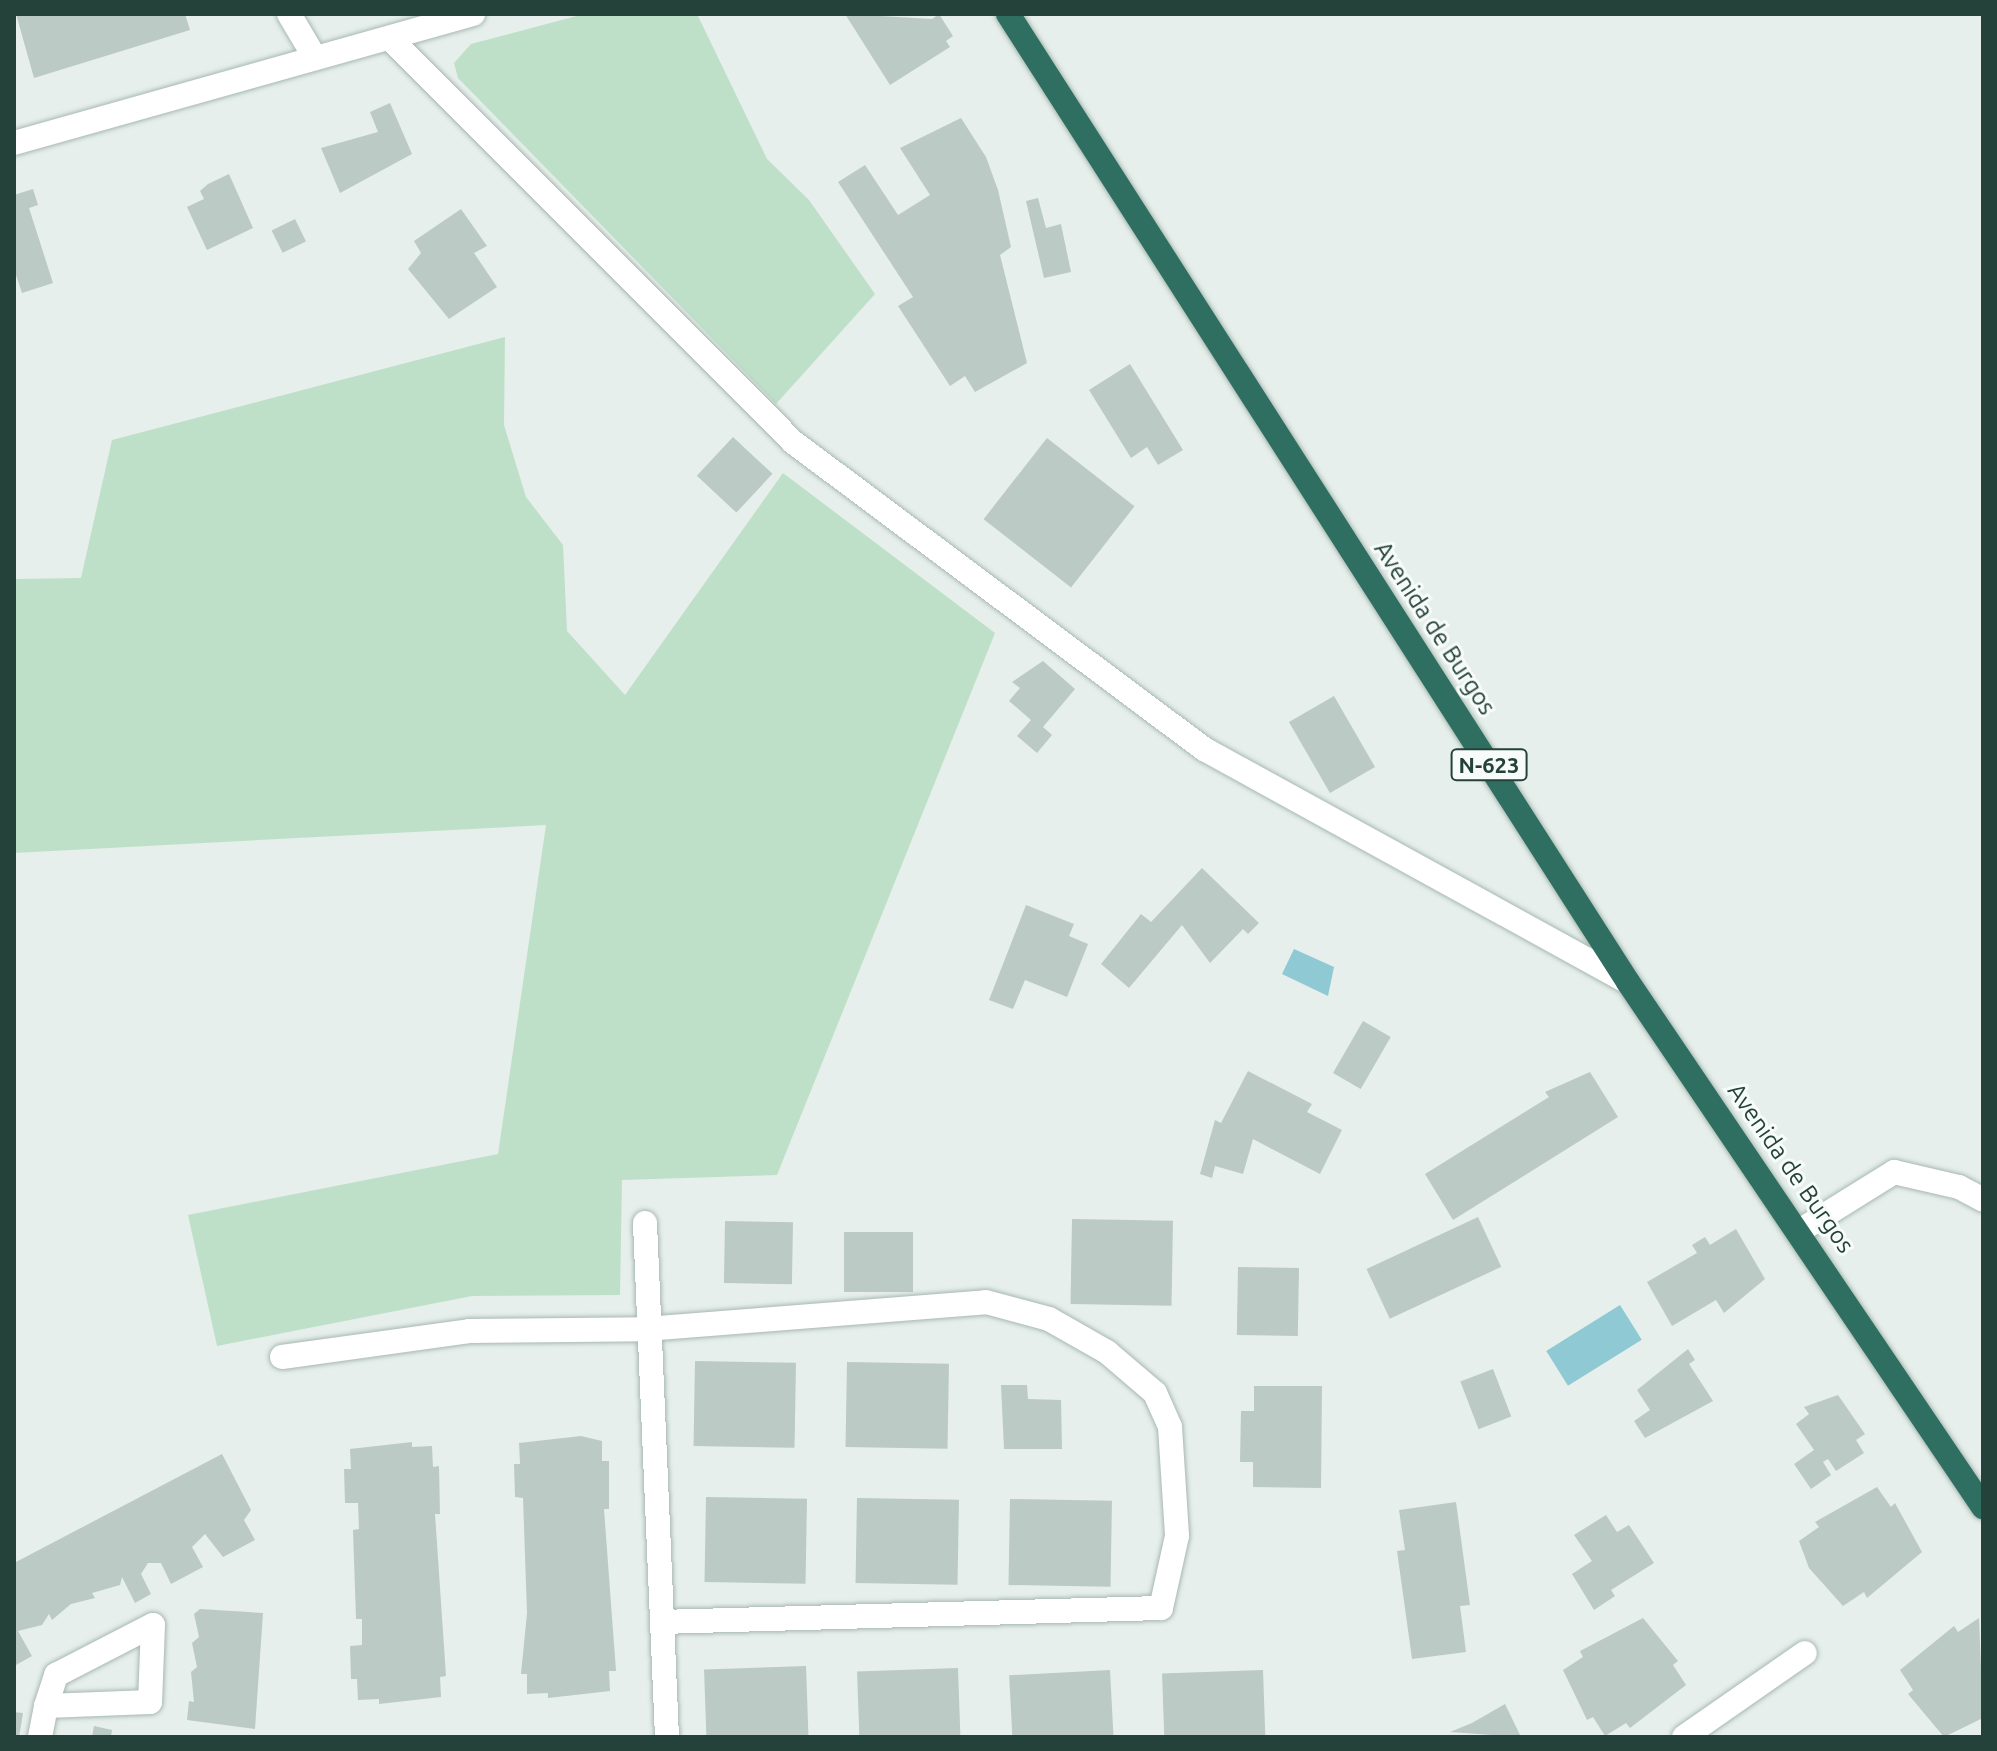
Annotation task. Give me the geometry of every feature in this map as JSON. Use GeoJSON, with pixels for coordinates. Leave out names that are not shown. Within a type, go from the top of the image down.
{"type":"FeatureCollection","features":[{"type":"Feature","properties":{"kind":"highway","name":"Avenida de Burgos"},"geometry":{"type":"LineString","coordinates":[[1008,14],[1628,982],[1801,1230],[1983,1507]]}},
{"type":"Feature","properties":{"kind":"street"},"geometry":{"type":"LineString","coordinates":[[289,14],[315,58]]}},
{"type":"Feature","properties":{"kind":"street"},"geometry":{"type":"LineString","coordinates":[[14,143],[473,14]]}},
{"type":"Feature","properties":{"kind":"street"},"geometry":{"type":"LineString","coordinates":[[390,38],[793,442],[1204,749],[1628,982]]}},
{"type":"Feature","properties":{"kind":"street"},"geometry":{"type":"LineString","coordinates":[[1801,1230],[1894,1172],[1959,1187],[1983,1200]]}},
{"type":"Feature","properties":{"kind":"street"},"geometry":{"type":"LineString","coordinates":[[645,1223],[646,1329],[667,1737]]}},
{"type":"Feature","properties":{"kind":"street"},"geometry":{"type":"LineString","coordinates":[[282,1357],[469,1331],[646,1329],[986,1302],[1025,1310],[1077,1332],[1155,1393],[1170,1427],[1177,1536],[1161,1608],[663,1622]]}},
{"type":"Feature","properties":{"kind":"street"},"geometry":{"type":"LineString","coordinates":[[40,1737],[46,1706],[56,1675],[153,1625],[150,1702],[46,1706]]}},
{"type":"Feature","properties":{"kind":"street"},"geometry":{"type":"LineString","coordinates":[[1684,1737],[1805,1653]]}},
{"type":"Feature","properties":{"kind":"green space"},"geometry":{"type":"Polygon","coordinates":[[[584,14],[697,14],[767,159],[809,200],[875,294],[776,404],[458,78],[454,63],[471,44],[584,14]]]}},
{"type":"Feature","properties":{"kind":"green space"},"geometry":{"type":"Polygon","coordinates":[[[505,337],[504,425],[526,497],[563,545],[567,631],[625,695],[783,473],[995,633],[777,1175],[622,1180],[620,1295],[472,1296],[217,1346],[188,1215],[498,1154],[546,825],[14,853],[14,579],[81,578],[112,440],[505,337]]]}},
{"type":"Feature","properties":{"kind":"water"},"geometry":{"type":"Polygon","coordinates":[[[1294,949],[1334,967],[1328,996],[1282,974],[1294,949]]]}},
{"type":"Feature","properties":{"kind":"water"},"geometry":{"type":"Polygon","coordinates":[[[1620,1305],[1642,1340],[1568,1386],[1546,1351],[1620,1305]]]}},
{"type":"Feature","properties":{"kind":"building"},"geometry":{"type":"Polygon","coordinates":[[[16,14],[185,14],[190,30],[34,78],[16,14]]]}},
{"type":"Feature","properties":{"kind":"building"},"geometry":{"type":"Polygon","coordinates":[[[845,14],[932,19],[939,14],[953,36],[946,41],[950,47],[890,85],[845,14]]]}},
{"type":"Feature","properties":{"kind":"building"},"geometry":{"type":"Polygon","coordinates":[[[390,103],[412,154],[340,193],[321,148],[378,132],[370,112],[390,103]]]}},
{"type":"Feature","properties":{"kind":"building"},"geometry":{"type":"Polygon","coordinates":[[[961,118],[986,157],[998,190],[1011,247],[1000,255],[1027,363],[975,392],[965,376],[950,386],[898,306],[913,297],[838,182],[865,165],[898,215],[930,195],[900,148],[961,118]]]}},
{"type":"Feature","properties":{"kind":"building"},"geometry":{"type":"Polygon","coordinates":[[[229,174],[253,228],[207,250],[187,207],[204,199],[200,191],[208,184],[229,174]]]}},
{"type":"Feature","properties":{"kind":"building"},"geometry":{"type":"Polygon","coordinates":[[[33,189],[38,205],[29,208],[53,283],[22,293],[14,269],[14,195],[33,189]]]}},
{"type":"Feature","properties":{"kind":"building"},"geometry":{"type":"Polygon","coordinates":[[[1038,198],[1046,228],[1061,224],[1071,272],[1044,278],[1026,201],[1038,198]]]}},
{"type":"Feature","properties":{"kind":"building"},"geometry":{"type":"Polygon","coordinates":[[[461,209],[487,246],[474,253],[497,287],[449,319],[408,269],[421,253],[414,241],[461,209]]]}},
{"type":"Feature","properties":{"kind":"building"},"geometry":{"type":"Polygon","coordinates":[[[295,219],[306,241],[283,253],[272,230],[295,219]]]}},
{"type":"Feature","properties":{"kind":"building"},"geometry":{"type":"Polygon","coordinates":[[[1130,364],[1183,450],[1158,465],[1147,447],[1131,458],[1089,390],[1130,364]]]}},
{"type":"Feature","properties":{"kind":"building"},"geometry":{"type":"Polygon","coordinates":[[[733,437],[772,474],[736,513],[697,476],[733,437]]]}},
{"type":"Feature","properties":{"kind":"building"},"geometry":{"type":"Polygon","coordinates":[[[1047,438],[1134,506],[1071,588],[984,519],[1047,438]]]}},
{"type":"Feature","properties":{"kind":"building"},"geometry":{"type":"Polygon","coordinates":[[[1043,661],[1075,689],[1043,727],[1052,735],[1037,753],[1017,736],[1031,720],[1009,701],[1020,688],[1012,682],[1043,661]]]}},
{"type":"Feature","properties":{"kind":"building"},"geometry":{"type":"Polygon","coordinates":[[[1334,696],[1375,767],[1330,793],[1289,722],[1334,696]]]}},
{"type":"Feature","properties":{"kind":"building"},"geometry":{"type":"Polygon","coordinates":[[[1202,868],[1259,923],[1248,934],[1243,929],[1210,963],[1182,925],[1129,988],[1101,964],[1141,914],[1151,922],[1202,868]]]}},
{"type":"Feature","properties":{"kind":"building"},"geometry":{"type":"Polygon","coordinates":[[[1026,905],[1074,924],[1069,936],[1088,944],[1067,997],[1025,980],[1013,1009],[989,1000],[1026,905]]]}},
{"type":"Feature","properties":{"kind":"building"},"geometry":{"type":"Polygon","coordinates":[[[1363,1021],[1391,1037],[1361,1089],[1333,1073],[1363,1021]]]}},
{"type":"Feature","properties":{"kind":"building"},"geometry":{"type":"Polygon","coordinates":[[[1248,1071],[1312,1104],[1307,1112],[1342,1130],[1320,1174],[1253,1139],[1243,1174],[1215,1166],[1212,1178],[1200,1174],[1215,1120],[1221,1123],[1248,1071]]]}},
{"type":"Feature","properties":{"kind":"building"},"geometry":{"type":"Polygon","coordinates":[[[1590,1072],[1618,1117],[1453,1220],[1425,1174],[1549,1097],[1545,1092],[1590,1072]]]}},
{"type":"Feature","properties":{"kind":"building"},"geometry":{"type":"Polygon","coordinates":[[[1478,1217],[1501,1267],[1390,1319],[1367,1269],[1478,1217]]]}},
{"type":"Feature","properties":{"kind":"building"},"geometry":{"type":"Polygon","coordinates":[[[1072,1219],[1173,1221],[1172,1306],[1071,1304],[1072,1219]]]}},
{"type":"Feature","properties":{"kind":"building"},"geometry":{"type":"Polygon","coordinates":[[[725,1221],[793,1222],[792,1284],[724,1283],[725,1221]]]}},
{"type":"Feature","properties":{"kind":"building"},"geometry":{"type":"Polygon","coordinates":[[[1736,1229],[1765,1279],[1724,1313],[1716,1300],[1672,1326],[1647,1282],[1697,1253],[1692,1245],[1705,1237],[1710,1245],[1736,1229]]]}},
{"type":"Feature","properties":{"kind":"building"},"geometry":{"type":"Polygon","coordinates":[[[844,1232],[913,1232],[913,1292],[844,1292],[844,1232]]]}},
{"type":"Feature","properties":{"kind":"building"},"geometry":{"type":"Polygon","coordinates":[[[1238,1267],[1299,1268],[1298,1336],[1237,1335],[1238,1267]]]}},
{"type":"Feature","properties":{"kind":"building"},"geometry":{"type":"Polygon","coordinates":[[[1688,1349],[1695,1360],[1689,1364],[1713,1401],[1645,1438],[1634,1421],[1650,1410],[1637,1390],[1688,1349]]]}},
{"type":"Feature","properties":{"kind":"building"},"geometry":{"type":"Polygon","coordinates":[[[695,1361],[796,1363],[795,1448],[694,1446],[695,1361]]]}},
{"type":"Feature","properties":{"kind":"building"},"geometry":{"type":"Polygon","coordinates":[[[847,1362],[949,1364],[948,1449],[846,1447],[847,1362]]]}},
{"type":"Feature","properties":{"kind":"building"},"geometry":{"type":"Polygon","coordinates":[[[1493,1369],[1511,1417],[1479,1429],[1460,1382],[1493,1369]]]}},
{"type":"Feature","properties":{"kind":"building"},"geometry":{"type":"Polygon","coordinates":[[[1001,1385],[1027,1385],[1028,1399],[1061,1400],[1062,1449],[1004,1449],[1001,1385]]]}},
{"type":"Feature","properties":{"kind":"building"},"geometry":{"type":"Polygon","coordinates":[[[1254,1386],[1322,1386],[1321,1488],[1253,1487],[1253,1462],[1240,1462],[1241,1411],[1254,1411],[1254,1386]]]}},
{"type":"Feature","properties":{"kind":"building"},"geometry":{"type":"Polygon","coordinates":[[[1838,1395],[1865,1434],[1856,1440],[1864,1453],[1836,1471],[1828,1459],[1823,1462],[1831,1475],[1811,1489],[1794,1464],[1814,1450],[1796,1424],[1809,1414],[1804,1407],[1838,1395]]]}},
{"type":"Feature","properties":{"kind":"building"},"geometry":{"type":"Polygon","coordinates":[[[581,1436],[602,1441],[602,1461],[609,1461],[609,1509],[604,1509],[616,1671],[609,1671],[610,1691],[548,1698],[548,1693],[527,1694],[527,1674],[521,1674],[527,1613],[523,1498],[515,1497],[514,1464],[520,1464],[519,1443],[581,1436]]]}},
{"type":"Feature","properties":{"kind":"building"},"geometry":{"type":"Polygon","coordinates":[[[412,1442],[412,1447],[432,1446],[433,1467],[439,1466],[440,1514],[435,1514],[446,1676],[440,1677],[441,1697],[379,1704],[379,1699],[358,1700],[357,1679],[351,1679],[350,1646],[362,1645],[362,1619],[356,1619],[353,1530],[359,1529],[358,1503],[345,1503],[344,1469],[351,1469],[350,1449],[412,1442]]]}},
{"type":"Feature","properties":{"kind":"building"},"geometry":{"type":"Polygon","coordinates":[[[222,1454],[251,1510],[244,1520],[255,1540],[223,1557],[205,1534],[192,1547],[203,1567],[171,1584],[161,1563],[148,1563],[141,1574],[151,1594],[135,1603],[122,1577],[120,1585],[92,1593],[95,1598],[71,1604],[52,1620],[49,1614],[42,1625],[18,1631],[32,1656],[16,1665],[14,1563],[222,1454]]]}},
{"type":"Feature","properties":{"kind":"building"},"geometry":{"type":"Polygon","coordinates":[[[1877,1487],[1891,1507],[1895,1503],[1922,1552],[1867,1598],[1864,1592],[1843,1606],[1809,1568],[1799,1541],[1819,1527],[1815,1522],[1877,1487]]]}},
{"type":"Feature","properties":{"kind":"building"},"geometry":{"type":"Polygon","coordinates":[[[706,1497],[807,1499],[806,1584],[705,1582],[706,1497]]]}},
{"type":"Feature","properties":{"kind":"building"},"geometry":{"type":"Polygon","coordinates":[[[857,1498],[959,1500],[958,1585],[856,1583],[857,1498]]]}},
{"type":"Feature","properties":{"kind":"building"},"geometry":{"type":"Polygon","coordinates":[[[1010,1499],[1112,1501],[1110,1587],[1008,1585],[1010,1499]]]}},
{"type":"Feature","properties":{"kind":"building"},"geometry":{"type":"Polygon","coordinates":[[[1456,1502],[1470,1605],[1460,1606],[1466,1652],[1412,1659],[1397,1551],[1405,1550],[1399,1510],[1456,1502]]]}},
{"type":"Feature","properties":{"kind":"building"},"geometry":{"type":"Polygon","coordinates":[[[1606,1515],[1617,1532],[1629,1525],[1654,1563],[1611,1590],[1615,1596],[1594,1610],[1572,1574],[1592,1561],[1574,1535],[1606,1515]]]}},
{"type":"Feature","properties":{"kind":"building"},"geometry":{"type":"Polygon","coordinates":[[[200,1609],[263,1613],[255,1729],[187,1720],[189,1701],[194,1702],[191,1672],[197,1667],[192,1643],[199,1637],[194,1614],[200,1609]]]}},
{"type":"Feature","properties":{"kind":"building"},"geometry":{"type":"Polygon","coordinates":[[[1643,1618],[1678,1661],[1673,1665],[1686,1685],[1630,1728],[1626,1723],[1605,1736],[1593,1717],[1587,1720],[1563,1670],[1583,1657],[1580,1651],[1643,1618]]]}},
{"type":"Feature","properties":{"kind":"building"},"geometry":{"type":"Polygon","coordinates":[[[1979,1618],[1983,1718],[1944,1737],[1908,1694],[1913,1690],[1900,1670],[1954,1626],[1958,1632],[1979,1618]]]}},
{"type":"Feature","properties":{"kind":"building"},"geometry":{"type":"Polygon","coordinates":[[[806,1666],[808,1737],[706,1737],[704,1670],[806,1666]]]}},
{"type":"Feature","properties":{"kind":"building"},"geometry":{"type":"Polygon","coordinates":[[[958,1668],[960,1737],[859,1737],[857,1672],[958,1668]]]}},
{"type":"Feature","properties":{"kind":"building"},"geometry":{"type":"Polygon","coordinates":[[[1110,1670],[1114,1737],[1012,1737],[1009,1675],[1110,1670]]]}},
{"type":"Feature","properties":{"kind":"building"},"geometry":{"type":"Polygon","coordinates":[[[1263,1670],[1265,1737],[1164,1737],[1162,1674],[1263,1670]]]}},
{"type":"Feature","properties":{"kind":"building"},"geometry":{"type":"Polygon","coordinates":[[[1505,1704],[1521,1737],[1450,1732],[1472,1723],[1505,1704]]]}},
{"type":"Feature","properties":{"kind":"building"},"geometry":{"type":"Polygon","coordinates":[[[14,1712],[23,1713],[19,1737],[14,1737],[14,1712]]]}},
{"type":"Feature","properties":{"kind":"building"},"geometry":{"type":"Polygon","coordinates":[[[94,1726],[112,1730],[111,1737],[92,1737],[94,1726]]]}}]}
